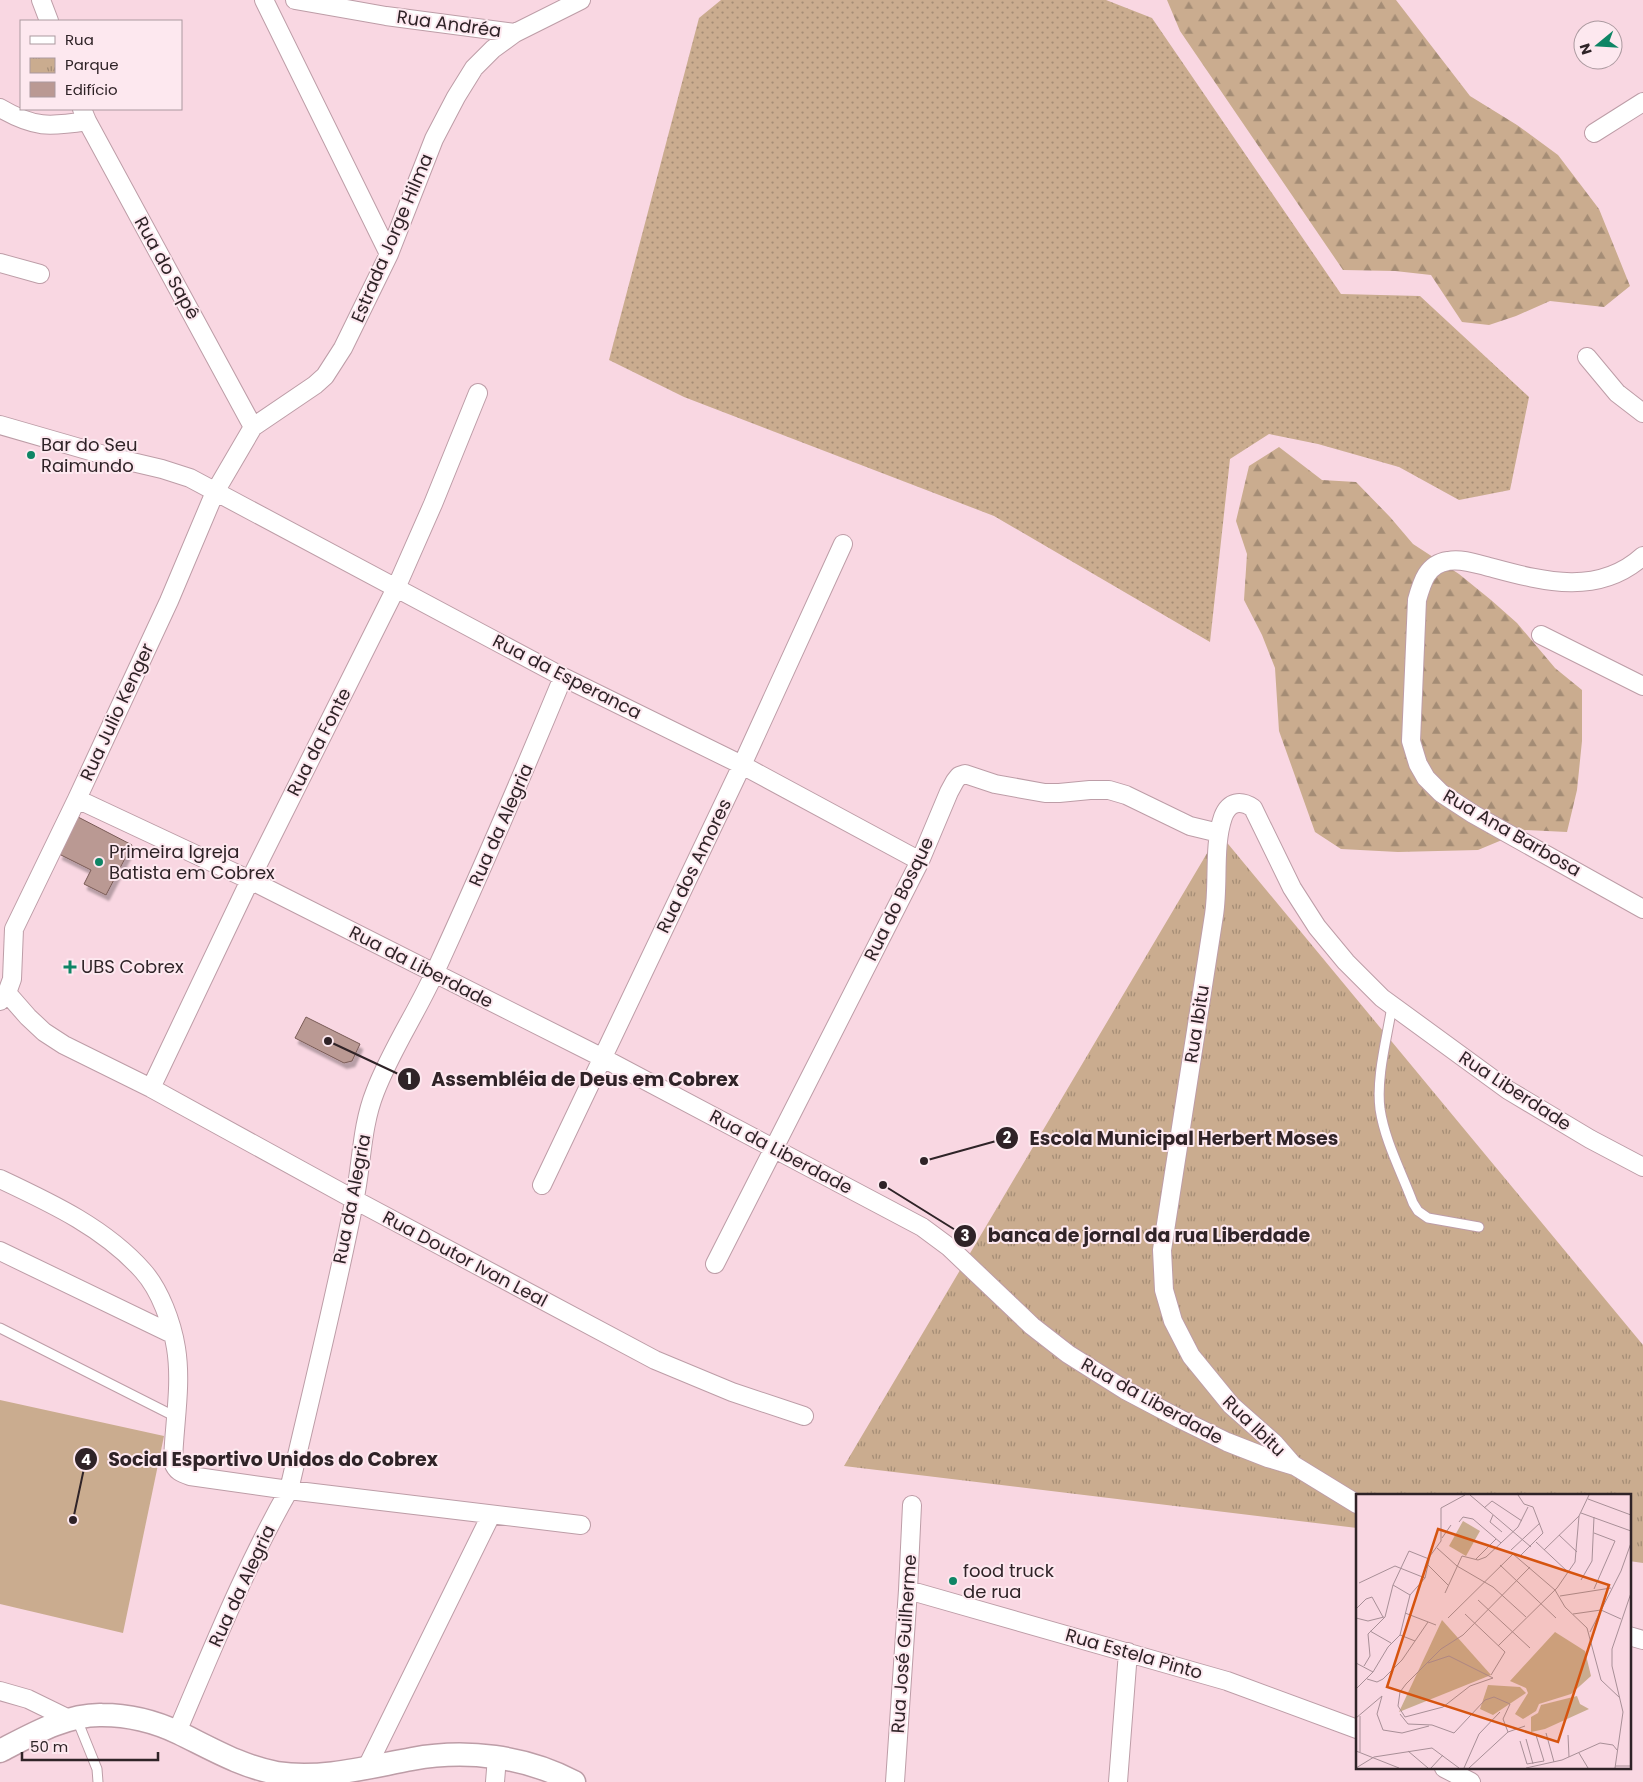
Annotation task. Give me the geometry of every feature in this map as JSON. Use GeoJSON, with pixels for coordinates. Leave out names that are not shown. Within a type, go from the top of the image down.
{"type":"FeatureCollection","features":[{"type":"Feature","properties":{"kind":"street"},"geometry":{"type":"LineString","coordinates":[[41,0],[49,20]]}},
{"type":"Feature","properties":{"kind":"street"},"geometry":{"type":"LineString","coordinates":[[264,0],[389,254]]}},
{"type":"Feature","properties":{"kind":"street","name":"Rua Andréa"},"geometry":{"type":"LineString","coordinates":[[295,0],[386,16],[515,33]]}},
{"type":"Feature","properties":{"kind":"street","name":"Estrada Jorge Hilma"},"geometry":{"type":"LineString","coordinates":[[215,492],[253,427],[315,385],[325,376],[343,348],[389,254],[434,139],[474,68],[493,49],[515,33],[581,0]]}},
{"type":"Feature","properties":{"kind":"street"},"geometry":{"type":"LineString","coordinates":[[1594,133],[1643,102]]}},
{"type":"Feature","properties":{"kind":"street"},"geometry":{"type":"LineString","coordinates":[[0,108],[24,120],[46,126],[85,115]]}},
{"type":"Feature","properties":{"kind":"street","name":"Rua do Sapê"},"geometry":{"type":"LineString","coordinates":[[85,115],[253,427]]}},
{"type":"Feature","properties":{"kind":"street"},"geometry":{"type":"LineString","coordinates":[[0,263],[40,274]]}},
{"type":"Feature","properties":{"kind":"street"},"geometry":{"type":"LineString","coordinates":[[1588,357],[1617,393],[1643,413]]}},
{"type":"Feature","properties":{"kind":"street","name":"Rua da Fonte"},"geometry":{"type":"LineString","coordinates":[[151,1088],[250,880],[396,588],[433,504],[478,393]]}},
{"type":"Feature","properties":{"kind":"street","name":"Rua da Esperanca"},"geometry":{"type":"LineString","coordinates":[[2,430],[162,469],[190,478],[562,677],[742,765],[920,861]]}},
{"type":"Feature","properties":{"kind":"street","name":"Rua Julio Kenger"},"geometry":{"type":"LineString","coordinates":[[7,925],[77,799],[169,601],[215,492]]}},
{"type":"Feature","properties":{"kind":"street","name":"Rua dos Amores"},"geometry":{"type":"LineString","coordinates":[[542,1185],[742,765],[843,544]]}},
{"type":"Feature","properties":{"kind":"street","name":"Rua Ana Barbosa"},"geometry":{"type":"LineString","coordinates":[[1643,556],[1637,562],[1615,574],[1594,581],[1562,583],[1518,575],[1468,562],[1449,560],[1431,570],[1423,578],[1417,600],[1412,741],[1418,764],[1426,778],[1441,793],[1473,814],[1643,909]]}},
{"type":"Feature","properties":{"kind":"street"},"geometry":{"type":"LineString","coordinates":[[1541,635],[1643,686]]}},
{"type":"Feature","properties":{"kind":"street","name":"Rua da Alegria"},"geometry":{"type":"LineString","coordinates":[[177,1732],[230,1609],[275,1516],[290,1490],[354,1200],[368,1112],[375,1091],[434,974],[516,791],[562,677]]}},
{"type":"Feature","properties":{"kind":"street","name":"Rua do Bosque"},"geometry":{"type":"LineString","coordinates":[[715,1264],[920,861],[955,781],[959,776],[965,774],[995,784],[1045,793],[1109,790],[1133,798],[1190,826],[1219,833]]}},
{"type":"Feature","properties":{"kind":"street","name":"Rua da Liberdade"},"geometry":{"type":"LineString","coordinates":[[77,799],[250,880],[603,1058],[922,1227],[950,1247],[1032,1326],[1068,1354],[1125,1390],[1180,1419],[1227,1442],[1295,1466]]}},
{"type":"Feature","properties":{"kind":"street","name":"Rua Ibitu"},"geometry":{"type":"LineString","coordinates":[[1295,1466],[1274,1443],[1231,1405],[1191,1356],[1173,1321],[1164,1290],[1162,1250],[1214,911],[1219,833],[1224,815],[1230,807],[1238,802],[1245,803],[1253,808],[1292,888],[1317,927],[1346,962],[1392,1006]]}},
{"type":"Feature","properties":{"kind":"street","name":"Rua Doutor Ivan Leal"},"geometry":{"type":"LineString","coordinates":[[7,925],[14,963],[12,979],[4,997],[44,1032],[64,1045],[151,1088],[354,1200],[655,1360],[732,1392],[804,1416]]}},
{"type":"Feature","properties":{"kind":"street","name":"Rua Liberdade"},"geometry":{"type":"LineString","coordinates":[[1392,1006],[1508,1090],[1590,1139],[1643,1167]]}},
{"type":"Feature","properties":{"kind":"street"},"geometry":{"type":"LineString","coordinates":[[0,1179],[64,1210],[115,1244],[145,1272],[165,1307],[176,1348],[176,1416],[173,1462],[176,1469],[181,1473],[190,1476],[290,1490],[581,1525]]}},
{"type":"Feature","properties":{"kind":"street"},"geometry":{"type":"LineString","coordinates":[[0,1251],[172,1334]]}},
{"type":"Feature","properties":{"kind":"street"},"geometry":{"type":"LineString","coordinates":[[1295,1466],[1356,1503]]}},
{"type":"Feature","properties":{"kind":"street","name":"Rua José Guilherme"},"geometry":{"type":"LineString","coordinates":[[895,1782],[912,1505]]}},
{"type":"Feature","properties":{"kind":"street"},"geometry":{"type":"LineString","coordinates":[[366,1769],[491,1515]]}},
{"type":"Feature","properties":{"kind":"street","name":"Rua Estela Pinto"},"geometry":{"type":"LineString","coordinates":[[908,1590],[1227,1681],[1356,1729]]}},
{"type":"Feature","properties":{"kind":"street"},"geometry":{"type":"LineString","coordinates":[[1630,1636],[1643,1640]]}},
{"type":"Feature","properties":{"kind":"street"},"geometry":{"type":"LineString","coordinates":[[1118,1782],[1128,1652]]}},
{"type":"Feature","properties":{"kind":"street"},"geometry":{"type":"LineString","coordinates":[[0,1691],[28,1699],[72,1718]]}},
{"type":"Feature","properties":{"kind":"street"},"geometry":{"type":"LineString","coordinates":[[0,1751],[72,1718],[100,1715],[128,1716],[177,1732],[211,1750],[244,1763],[277,1772],[311,1778],[366,1769],[414,1758],[444,1756],[497,1757],[532,1765],[574,1782]]}},
{"type":"Feature","properties":{"kind":"street"},"geometry":{"type":"LineString","coordinates":[[495,1782],[497,1757]]}},
{"type":"Feature","properties":{"kind":"street"},"geometry":{"type":"LineString","coordinates":[[1448,1770],[1471,1782]]}},
{"type":"Feature","properties":{"kind":"lane"},"geometry":{"type":"LineString","coordinates":[[1392,1006],[1381,1073],[1380,1109],[1384,1130],[1413,1204],[1418,1211],[1428,1218],[1479,1227]]}},
{"type":"Feature","properties":{"kind":"lane"},"geometry":{"type":"LineString","coordinates":[[0,1328],[176,1416]]}},
{"type":"Feature","properties":{"kind":"lane"},"geometry":{"type":"LineString","coordinates":[[72,1718],[97,1770],[98,1782]]}},
{"type":"Feature","properties":{"kind":"green space"},"geometry":{"type":"Polygon","coordinates":[[[721,0],[1106,0],[1152,18],[1341,294],[1420,296],[1529,397],[1510,490],[1459,500],[1399,467],[1318,444],[1269,434],[1230,459],[1210,642],[994,516],[684,397],[609,360],[699,18],[721,0]]]}},
{"type":"Feature","properties":{"kind":"green space"},"geometry":{"type":"Polygon","coordinates":[[[1167,0],[1396,0],[1470,96],[1517,125],[1558,155],[1599,209],[1630,286],[1604,307],[1550,301],[1516,316],[1489,325],[1462,322],[1431,275],[1395,271],[1343,270],[1180,31],[1167,0]]]}},
{"type":"Feature","properties":{"kind":"green space"},"geometry":{"type":"Polygon","coordinates":[[[1279,447],[1322,480],[1356,482],[1413,544],[1459,574],[1491,600],[1517,623],[1555,668],[1582,690],[1582,741],[1577,790],[1567,832],[1526,830],[1478,850],[1398,852],[1341,849],[1315,832],[1279,731],[1275,668],[1262,635],[1244,600],[1247,554],[1236,521],[1249,466],[1279,447]]]}},
{"type":"Feature","properties":{"kind":"green space"},"geometry":{"type":"Polygon","coordinates":[[[1219,833],[1643,1345],[1643,1563],[1630,1561],[1630,1494],[1356,1494],[1356,1528],[844,1466],[1219,833]]]}},
{"type":"Feature","properties":{"kind":"green space"},"geometry":{"type":"Polygon","coordinates":[[[0,1400],[164,1436],[123,1633],[0,1604],[0,1400]]]}},
{"type":"Feature","properties":{"kind":"building","name":"Primeira Igreja Batista em Cobrex"},"geometry":{"type":"Polygon","coordinates":[[[78,817],[132,845],[106,895],[84,884],[91,870],[59,854],[78,817]]]}},
{"type":"Feature","properties":{"kind":"building"},"geometry":{"type":"Polygon","coordinates":[[[306,1017],[360,1044],[352,1061],[344,1063],[295,1038],[306,1017]]]}},
{"type":"Feature","properties":{"kind":"place","name":"Bar do Seu Raimundo"},"geometry":{"type":"Point","coordinates":[31,455]}},
{"type":"Feature","properties":{"kind":"place","name":"Primeira Igreja Batista em Cobrex"},"geometry":{"type":"Point","coordinates":[99,862]}},
{"type":"Feature","properties":{"kind":"place","name":"UBS Cobrex"},"geometry":{"type":"Point","coordinates":[70,967]}},
{"type":"Feature","properties":{"kind":"place","name":"Assembléia de Deus em Cobrex"},"geometry":{"type":"Point","coordinates":[328,1041]}},
{"type":"Feature","properties":{"kind":"place","name":"Escola Municipal Herbert Moses"},"geometry":{"type":"Point","coordinates":[924,1161]}},
{"type":"Feature","properties":{"kind":"place","name":"banca de jornal da rua Liberdade"},"geometry":{"type":"Point","coordinates":[883,1185]}},
{"type":"Feature","properties":{"kind":"place","name":"Social Esportivo Unidos do Cobrex"},"geometry":{"type":"Point","coordinates":[73,1520]}},
{"type":"Feature","properties":{"kind":"place","name":"food truck de rua"},"geometry":{"type":"Point","coordinates":[953,1581]}}]}
